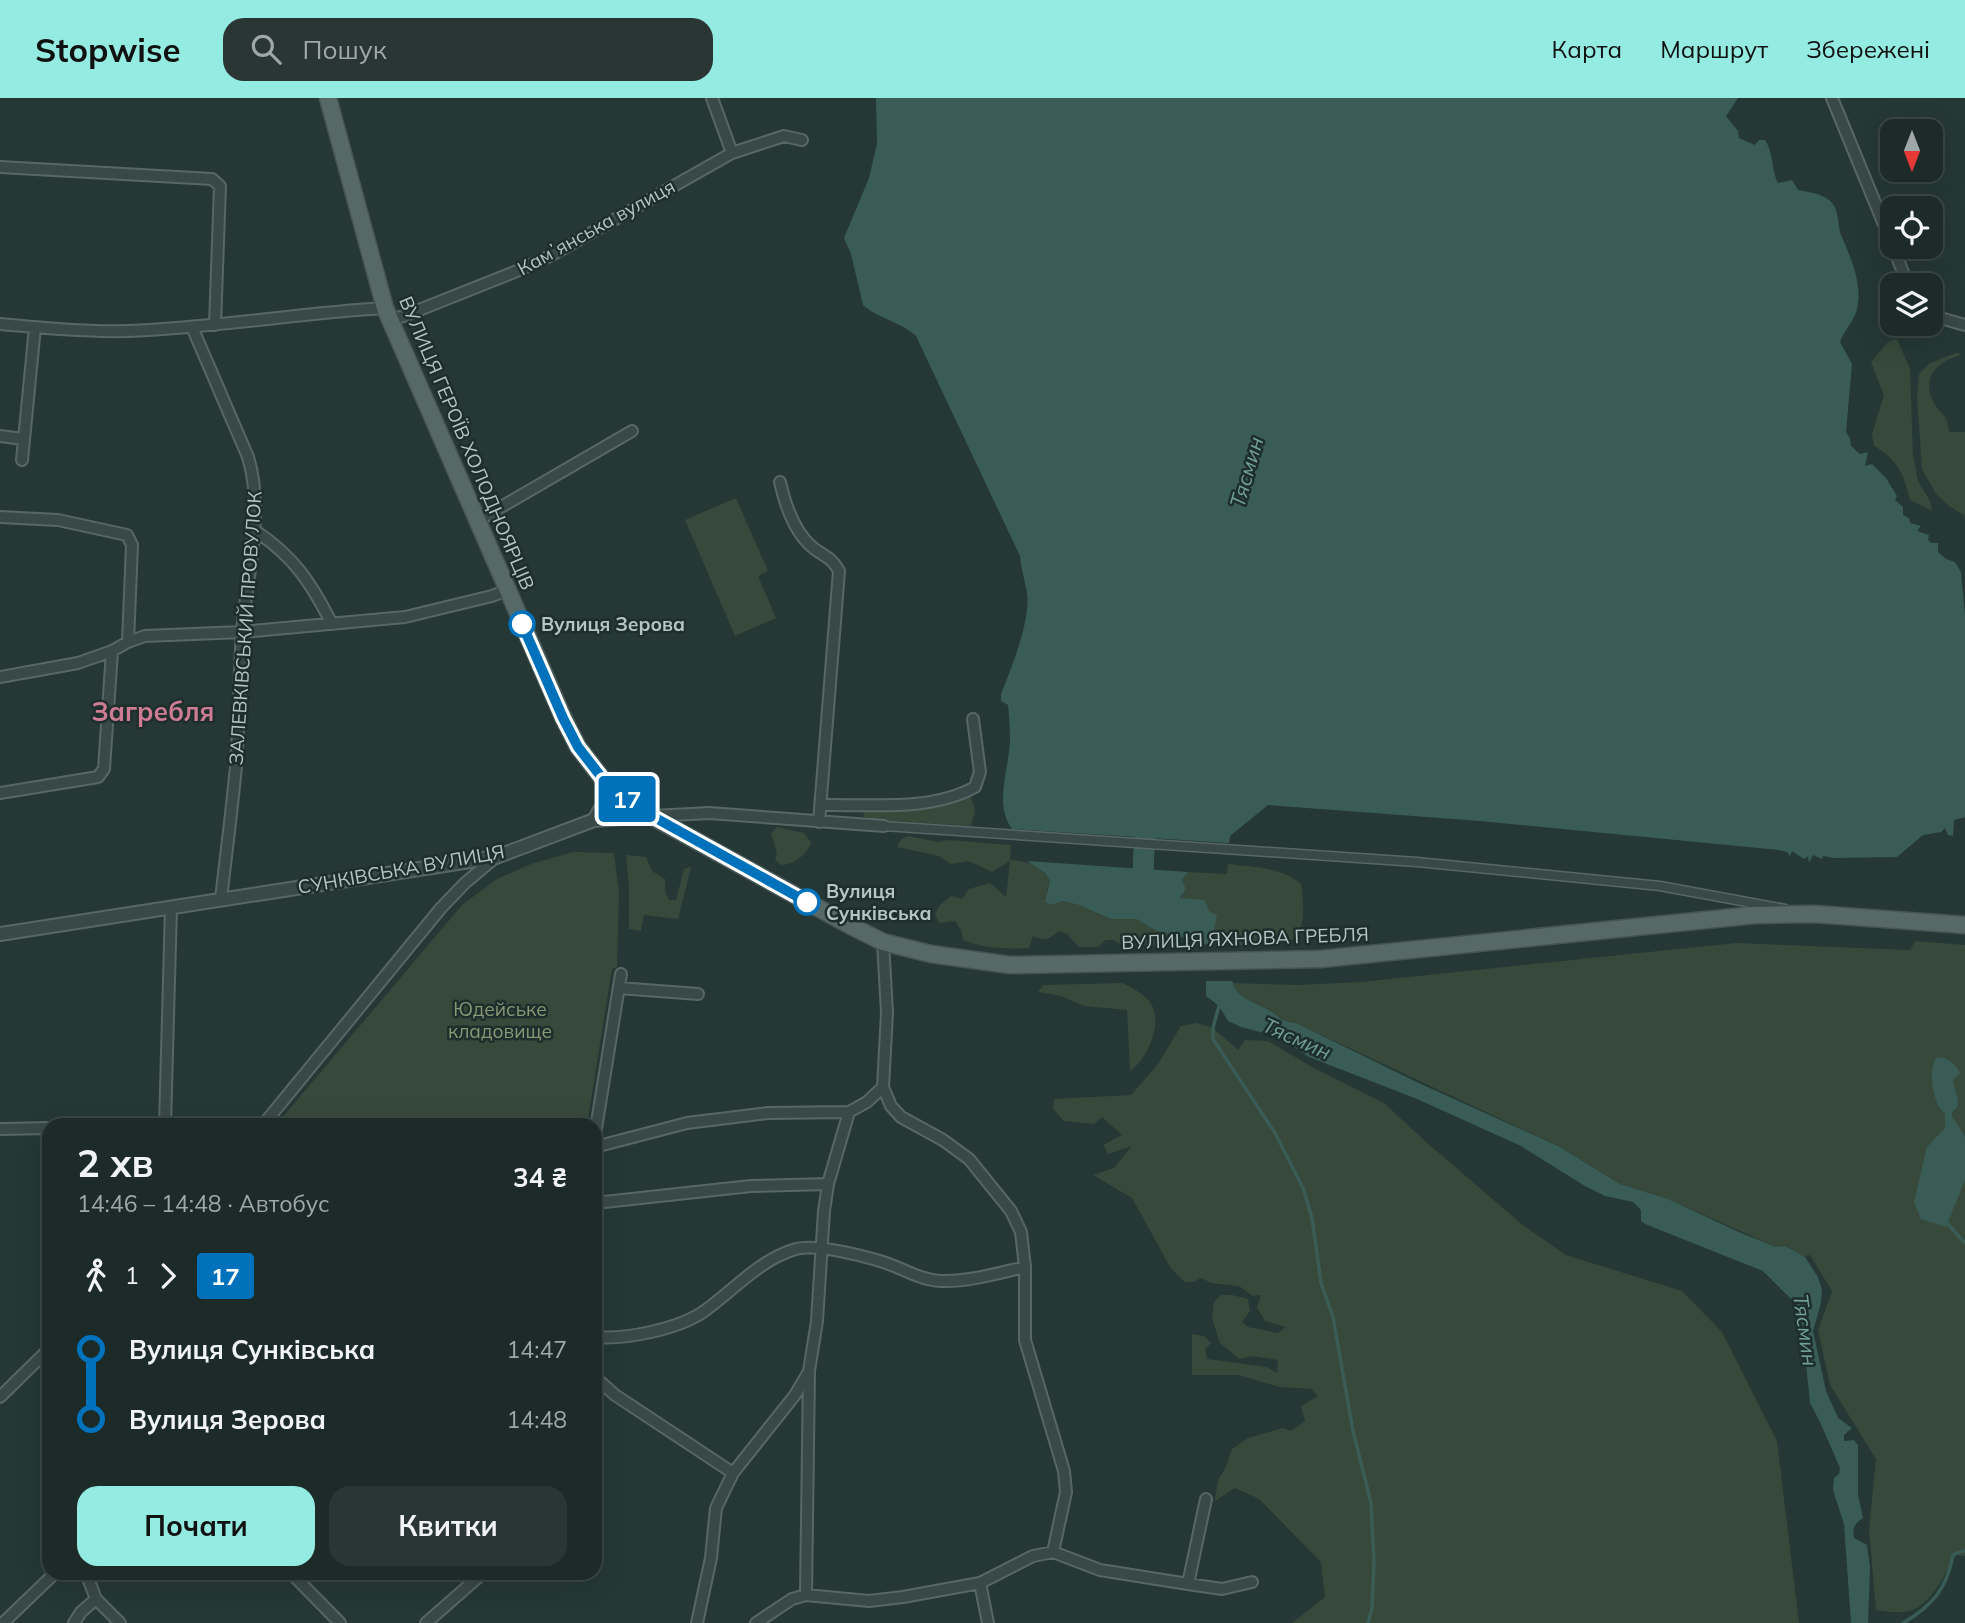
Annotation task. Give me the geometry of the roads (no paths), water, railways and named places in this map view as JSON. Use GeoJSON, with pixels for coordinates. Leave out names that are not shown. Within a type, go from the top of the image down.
{"type":"FeatureCollection","features":[{"type":"Feature","properties":{"kind":"main road","name":"ВУЛИЦЯ ГЕРОЇВ ХОЛОДНОЯРЦІВ"},"geometry":{"type":"LineString","coordinates":[[328,98],[387,314],[563,718],[578,747],[609,787]]}},
{"type":"Feature","properties":{"kind":"main road","name":"ВУЛИЦЯ ЯХНОВА ГРЕБЛЯ"},"geometry":{"type":"LineString","coordinates":[[609,787],[652,816],[883,942],[931,954],[1010,965],[1283,961],[1755,915],[1815,914],[1965,925]]}},
{"type":"Feature","properties":{"kind":"street"},"geometry":{"type":"LineString","coordinates":[[712,98],[732,153]]}},
{"type":"Feature","properties":{"kind":"street"},"geometry":{"type":"LineString","coordinates":[[1832,98],[1880,216]]}},
{"type":"Feature","properties":{"kind":"street","name":"Камʼянська вулиця"},"geometry":{"type":"LineString","coordinates":[[0,324],[94,331],[387,314],[404,316],[550,256],[732,153],[784,136],[802,140]]}},
{"type":"Feature","properties":{"kind":"street"},"geometry":{"type":"LineString","coordinates":[[0,167],[212,179],[220,186],[215,325]]}},
{"type":"Feature","properties":{"kind":"street"},"geometry":{"type":"LineString","coordinates":[[1943,319],[1965,325]]}},
{"type":"Feature","properties":{"kind":"street"},"geometry":{"type":"LineString","coordinates":[[22,460],[35,327]]}},
{"type":"Feature","properties":{"kind":"street","name":"ЗАЛЕВКІВСЬКИЙ ПРОВУЛОК"},"geometry":{"type":"LineString","coordinates":[[192,327],[251,467],[256,497],[242,632],[236,766],[221,899]]}},
{"type":"Feature","properties":{"kind":"street"},"geometry":{"type":"LineString","coordinates":[[477,522],[632,430]]}},
{"type":"Feature","properties":{"kind":"street"},"geometry":{"type":"LineString","coordinates":[[0,436],[23,439]]}},
{"type":"Feature","properties":{"kind":"street"},"geometry":{"type":"LineString","coordinates":[[780,482],[785,504],[802,538],[834,561],[839,571],[819,822]]}},
{"type":"Feature","properties":{"kind":"street"},"geometry":{"type":"LineString","coordinates":[[0,517],[58,520],[127,535],[132,545],[128,642]]}},
{"type":"Feature","properties":{"kind":"street"},"geometry":{"type":"LineString","coordinates":[[254,530],[278,546],[299,568],[317,594],[332,624]]}},
{"type":"Feature","properties":{"kind":"street"},"geometry":{"type":"LineString","coordinates":[[0,677],[78,663],[145,636],[242,632],[405,617],[507,590]]}},
{"type":"Feature","properties":{"kind":"street"},"geometry":{"type":"LineString","coordinates":[[0,793],[98,777],[104,769],[112,651]]}},
{"type":"Feature","properties":{"kind":"street"},"geometry":{"type":"LineString","coordinates":[[820,805],[906,804],[943,800],[975,787],[980,772],[973,719]]}},
{"type":"Feature","properties":{"kind":"street"},"geometry":{"type":"LineString","coordinates":[[594,820],[609,787]]}},
{"type":"Feature","properties":{"kind":"street","name":"СУНКІВСЬКА ВУЛИЦЯ"},"geometry":{"type":"LineString","coordinates":[[0,934],[496,857],[594,820],[709,813],[884,826]]}},
{"type":"Feature","properties":{"kind":"street"},"geometry":{"type":"LineString","coordinates":[[884,826],[1417,862],[1660,886],[1815,914]]}},
{"type":"Feature","properties":{"kind":"street"},"geometry":{"type":"LineString","coordinates":[[269,1118],[442,908],[465,883],[496,857]]}},
{"type":"Feature","properties":{"kind":"street"},"geometry":{"type":"LineString","coordinates":[[165,1118],[171,908]]}},
{"type":"Feature","properties":{"kind":"street"},"geometry":{"type":"LineString","coordinates":[[883,942],[887,1052],[883,1087],[891,1106],[901,1117],[943,1140],[969,1159],[1010,1211],[1021,1232],[1026,1268],[1025,1340],[1064,1471],[1066,1492],[1053,1552]]}},
{"type":"Feature","properties":{"kind":"street"},"geometry":{"type":"LineString","coordinates":[[598,1118],[621,974]]}},
{"type":"Feature","properties":{"kind":"street"},"geometry":{"type":"LineString","coordinates":[[619,988],[698,994]]}},
{"type":"Feature","properties":{"kind":"street"},"geometry":{"type":"LineString","coordinates":[[602,1145],[687,1122],[768,1113],[849,1112],[867,1102],[883,1087]]}},
{"type":"Feature","properties":{"kind":"street"},"geometry":{"type":"LineString","coordinates":[[867,1102],[891,1106]]}},
{"type":"Feature","properties":{"kind":"street"},"geometry":{"type":"LineString","coordinates":[[806,1595],[810,1473],[809,1371],[817,1321],[828,1184],[849,1112]]}},
{"type":"Feature","properties":{"kind":"street"},"geometry":{"type":"LineString","coordinates":[[0,1129],[42,1128]]}},
{"type":"Feature","properties":{"kind":"street"},"geometry":{"type":"LineString","coordinates":[[602,1202],[751,1186],[828,1184]]}},
{"type":"Feature","properties":{"kind":"street"},"geometry":{"type":"LineString","coordinates":[[602,1337],[621,1336],[677,1324],[701,1313],[761,1267],[782,1254],[799,1248],[821,1249],[880,1261],[922,1278],[942,1281],[1026,1268]]}},
{"type":"Feature","properties":{"kind":"street"},"geometry":{"type":"LineString","coordinates":[[0,1397],[42,1356]]}},
{"type":"Feature","properties":{"kind":"street"},"geometry":{"type":"LineString","coordinates":[[697,1623],[711,1558],[716,1508],[733,1473],[795,1395],[809,1371]]}},
{"type":"Feature","properties":{"kind":"street"},"geometry":{"type":"LineString","coordinates":[[602,1383],[615,1395],[733,1473]]}},
{"type":"Feature","properties":{"kind":"street"},"geometry":{"type":"LineString","coordinates":[[1188,1584],[1206,1499]]}},
{"type":"Feature","properties":{"kind":"street"},"geometry":{"type":"LineString","coordinates":[[756,1623],[792,1599],[806,1595],[869,1601],[980,1583],[1033,1556],[1053,1552],[1100,1570],[1188,1584],[1222,1589],[1252,1583]]}},
{"type":"Feature","properties":{"kind":"street"},"geometry":{"type":"LineString","coordinates":[[3,1623],[48,1580]]}},
{"type":"Feature","properties":{"kind":"street"},"geometry":{"type":"LineString","coordinates":[[89,1580],[96,1599],[120,1623]]}},
{"type":"Feature","properties":{"kind":"street"},"geometry":{"type":"LineString","coordinates":[[298,1580],[340,1623]]}},
{"type":"Feature","properties":{"kind":"street"},"geometry":{"type":"LineString","coordinates":[[426,1623],[475,1580]]}},
{"type":"Feature","properties":{"kind":"street"},"geometry":{"type":"LineString","coordinates":[[980,1583],[988,1623]]}},
{"type":"Feature","properties":{"kind":"street"},"geometry":{"type":"LineString","coordinates":[[74,1623],[81,1612],[96,1599]]}},
{"type":"Feature","properties":{"kind":"water"},"geometry":{"type":"Polygon","coordinates":[[[876,98],[1738,98],[1726,116],[1738,131],[1739,138],[1755,145],[1759,140],[1765,140],[1778,183],[1792,180],[1798,190],[1818,194],[1829,200],[1837,212],[1841,235],[1856,277],[1858,294],[1857,309],[1840,342],[1852,364],[1846,432],[1851,446],[1860,454],[1868,452],[1865,466],[1872,464],[1886,478],[1897,496],[1895,500],[1903,507],[1903,515],[1909,518],[1910,523],[1921,526],[1917,531],[1929,535],[1928,540],[1931,543],[1938,543],[1938,552],[1955,562],[1961,572],[1965,616],[1965,817],[1954,820],[1953,836],[1948,835],[1945,828],[1941,832],[1923,835],[1897,857],[1823,856],[1822,859],[1813,855],[1809,863],[1808,856],[1804,859],[1792,851],[1790,856],[1779,850],[1480,821],[1268,805],[1230,836],[1229,843],[1012,829],[1006,819],[1003,797],[1010,734],[1008,705],[1001,701],[1001,694],[1023,630],[1027,604],[1026,588],[1020,556],[916,336],[863,305],[851,254],[844,238],[869,178],[877,144],[876,98]]]}},
{"type":"Feature","properties":{"kind":"water","name":"Тясмин"},"geometry":{"type":"Polygon","coordinates":[[[1027,861],[1188,872],[1182,880],[1186,889],[1180,898],[1205,900],[1209,911],[1217,915],[1213,934],[1227,977],[1232,978],[1236,990],[1245,998],[1282,1020],[1296,1023],[1558,1146],[1620,1184],[1668,1199],[1741,1233],[1776,1247],[1785,1246],[1805,1257],[1818,1277],[1822,1290],[1813,1331],[1826,1391],[1838,1418],[1852,1428],[1844,1435],[1844,1441],[1854,1440],[1858,1445],[1858,1495],[1863,1518],[1855,1526],[1853,1534],[1854,1538],[1867,1545],[1870,1567],[1868,1623],[1851,1623],[1844,1524],[1833,1490],[1834,1478],[1839,1474],[1840,1468],[1810,1403],[1802,1324],[1797,1305],[1763,1271],[1645,1224],[1641,1221],[1641,1210],[1633,1202],[1605,1196],[1585,1186],[1521,1146],[1417,1099],[1309,1057],[1280,1037],[1228,1021],[1219,1006],[1206,996],[1206,982],[1192,940],[1157,931],[1136,919],[1111,919],[1079,905],[1062,901],[1053,905],[1045,902],[1050,881],[1045,873],[1027,861]]]}},
{"type":"Feature","properties":{"kind":"water"},"geometry":{"type":"Polygon","coordinates":[[[1937,1057],[1951,1062],[1960,1073],[1953,1080],[1958,1102],[1952,1116],[1965,1137],[1965,1180],[1946,1227],[1921,1219],[1914,1202],[1927,1147],[1945,1128],[1945,1113],[1937,1103],[1933,1087],[1932,1070],[1937,1057]]]}},
{"type":"Feature","properties":{"kind":"waterway","name":"Тясмин"},"geometry":{"type":"LineString","coordinates":[[1148,896],[1144,853],[1152,811]]}},
{"type":"Feature","properties":{"kind":"waterway"},"geometry":{"type":"LineString","coordinates":[[1220,1002],[1213,1039],[1275,1133],[1303,1188],[1312,1218],[1321,1283],[1333,1317],[1353,1431],[1371,1503],[1374,1562],[1372,1608],[1368,1623]]}},
{"type":"Feature","properties":{"kind":"waterway"},"geometry":{"type":"LineString","coordinates":[[1948,1224],[1965,1243]]}},
{"type":"Feature","properties":{"kind":"waterway"},"geometry":{"type":"LineString","coordinates":[[1903,1623],[1937,1595],[1947,1578],[1953,1555],[1965,1550]]}},
{"type":"Feature","properties":{"kind":"place","name":"Вулиця Зерова"},"geometry":{"type":"Point","coordinates":[522,624]}},
{"type":"Feature","properties":{"kind":"place","name":"Вулиця Сунківська"},"geometry":{"type":"Point","coordinates":[807,902]}},
{"type":"Feature","properties":{"kind":"district","name":"Загребля"},"geometry":{"type":"Point","coordinates":[153,711]}},
{"type":"Feature","properties":{"kind":"park label","name":"Юдейське кладовище"},"geometry":{"type":"Point","coordinates":[500,1020]}}]}
